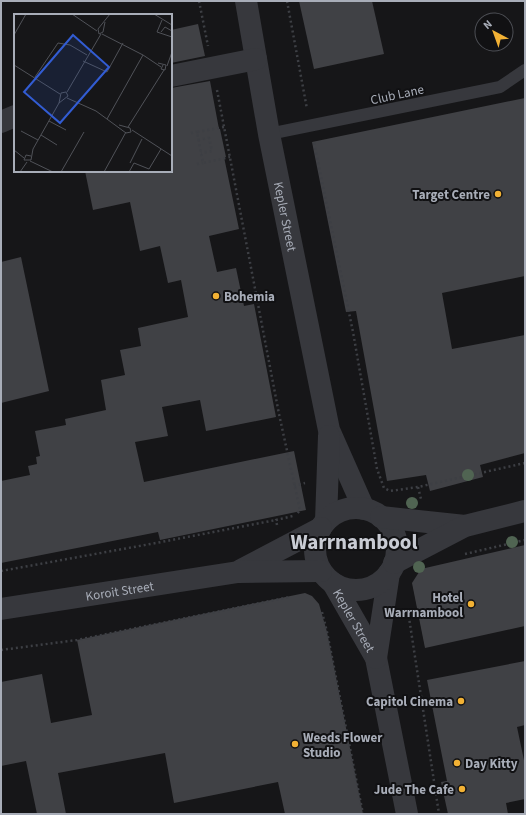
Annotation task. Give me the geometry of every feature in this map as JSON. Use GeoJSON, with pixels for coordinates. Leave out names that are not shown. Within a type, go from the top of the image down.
{"type":"FeatureCollection","features":[{"type":"Feature","properties":{"kind":"street","name":"Kepler Street"},"geometry":{"type":"LineString","coordinates":[[246,1],[270,134],[329,430],[323,525]]}},
{"type":"Feature","properties":{"kind":"street"},"geometry":{"type":"LineString","coordinates":[[172,76],[256,59]]}},
{"type":"Feature","properties":{"kind":"street"},"geometry":{"type":"LineString","coordinates":[[1,122],[14,116]]}},
{"type":"Feature","properties":{"kind":"street","name":"Kepler Street"},"geometry":{"type":"LineString","coordinates":[[329,430],[372,513]]}},
{"type":"Feature","properties":{"kind":"street"},"geometry":{"type":"LineString","coordinates":[[464,526],[347,509],[332,516],[323,525],[316,538],[316,561],[327,577],[344,589],[356,590],[369,588],[380,582],[392,568],[464,526],[525,511]]}},
{"type":"Feature","properties":{"kind":"street"},"geometry":{"type":"LineString","coordinates":[[372,513],[390,526],[395,537],[397,550],[392,568]]}},
{"type":"Feature","properties":{"kind":"street","name":"Koroit Street"},"geometry":{"type":"LineString","coordinates":[[238,572],[323,525]]}},
{"type":"Feature","properties":{"kind":"street","name":"Kepler Street"},"geometry":{"type":"LineString","coordinates":[[376,658],[392,568]]}},
{"type":"Feature","properties":{"kind":"street","name":"Koroit Street"},"geometry":{"type":"LineString","coordinates":[[1,609],[238,572],[285,571],[327,577]]}},
{"type":"Feature","properties":{"kind":"street","name":"Kepler Street"},"geometry":{"type":"LineString","coordinates":[[327,577],[376,658],[407,814]]}},
{"type":"Feature","properties":{"kind":"lane","name":"Club Lane"},"geometry":{"type":"LineString","coordinates":[[270,134],[500,87],[525,70]]}},
{"type":"Feature","properties":{"kind":"path"},"geometry":{"type":"LineString","coordinates":[[1,571],[156,544],[276,520],[294,516],[300,510],[279,414],[199,1]]}},
{"type":"Feature","properties":{"kind":"path"},"geometry":{"type":"LineString","coordinates":[[287,1],[353,332],[377,469],[384,488],[390,491],[418,487],[525,463]]}},
{"type":"Feature","properties":{"kind":"path"},"geometry":{"type":"LineString","coordinates":[[191,133],[224,126]]}},
{"type":"Feature","properties":{"kind":"path"},"geometry":{"type":"LineString","coordinates":[[196,132],[203,163]]}},
{"type":"Feature","properties":{"kind":"path"},"geometry":{"type":"LineString","coordinates":[[198,140],[209,138],[212,151],[201,154]]}},
{"type":"Feature","properties":{"kind":"path"},"geometry":{"type":"LineString","coordinates":[[197,164],[230,157]]}},
{"type":"Feature","properties":{"kind":"path"},"geometry":{"type":"LineString","coordinates":[[276,520],[280,549]]}},
{"type":"Feature","properties":{"kind":"path"},"geometry":{"type":"LineString","coordinates":[[458,555],[525,540]]}},
{"type":"Feature","properties":{"kind":"path"},"geometry":{"type":"LineString","coordinates":[[285,571],[290,597]]}},
{"type":"Feature","properties":{"kind":"path"},"geometry":{"type":"LineString","coordinates":[[1,650],[77,640],[298,595]]}},
{"type":"Feature","properties":{"kind":"path"},"geometry":{"type":"LineString","coordinates":[[408,608],[438,814]]}},
{"type":"Feature","properties":{"kind":"path"},"geometry":{"type":"LineString","coordinates":[[321,611],[327,632],[364,814]]}},
{"type":"Feature","properties":{"kind":"building"},"geometry":{"type":"Polygon","coordinates":[[[299,1],[372,1],[384,54],[314,69],[299,1]]]}},
{"type":"Feature","properties":{"kind":"building"},"geometry":{"type":"Polygon","coordinates":[[[198,24],[205,56],[172,63],[172,30],[198,24]]]}},
{"type":"Feature","properties":{"kind":"building"},"geometry":{"type":"Polygon","coordinates":[[[210,81],[239,229],[209,236],[217,272],[236,268],[244,306],[254,304],[276,417],[206,431],[200,400],[162,407],[168,436],[135,442],[144,482],[294,451],[306,510],[160,540],[158,532],[1,563],[1,481],[30,475],[28,466],[37,464],[36,457],[40,456],[35,431],[66,425],[65,419],[106,410],[101,380],[125,375],[120,350],[141,346],[138,328],[188,317],[181,280],[168,283],[160,246],[140,251],[130,202],[93,210],[85,172],[172,172],[172,88],[210,81]]]}},
{"type":"Feature","properties":{"kind":"building"},"geometry":{"type":"Polygon","coordinates":[[[525,98],[525,276],[442,293],[452,349],[525,335],[525,453],[480,465],[483,477],[430,491],[426,475],[387,481],[356,311],[346,312],[312,142],[525,98]]]}},
{"type":"Feature","properties":{"kind":"building"},"geometry":{"type":"Polygon","coordinates":[[[21,257],[49,391],[1,403],[1,262],[21,257]]]}},
{"type":"Feature","properties":{"kind":"building","name":"Hotel Warrnambool"},"geometry":{"type":"Polygon","coordinates":[[[525,545],[525,626],[425,648],[412,583],[421,569],[525,545]]]}},
{"type":"Feature","properties":{"kind":"building"},"geometry":{"type":"Polygon","coordinates":[[[305,593],[312,596],[319,604],[327,632],[363,814],[285,814],[278,782],[174,803],[165,753],[58,773],[66,814],[37,814],[26,761],[1,766],[1,682],[42,674],[51,723],[92,715],[77,640],[305,593]]]}},
{"type":"Feature","properties":{"kind":"building"},"geometry":{"type":"Polygon","coordinates":[[[525,661],[525,725],[517,727],[525,765],[525,799],[506,803],[508,814],[448,814],[441,782],[447,781],[427,680],[525,661]]]}},
{"type":"Feature","properties":{"kind":"place","name":"Target Centre"},"geometry":{"type":"Point","coordinates":[498,194]}},
{"type":"Feature","properties":{"kind":"place","name":"Bohemia"},"geometry":{"type":"Point","coordinates":[216,296]}},
{"type":"Feature","properties":{"kind":"place","name":"Hotel Warrnambool"},"geometry":{"type":"Point","coordinates":[471,604]}},
{"type":"Feature","properties":{"kind":"place","name":"Capitol Cinema"},"geometry":{"type":"Point","coordinates":[461,701]}},
{"type":"Feature","properties":{"kind":"place","name":"Weeds Flower Studio"},"geometry":{"type":"Point","coordinates":[295,744]}},
{"type":"Feature","properties":{"kind":"place","name":"Day Kitty"},"geometry":{"type":"Point","coordinates":[457,763]}},
{"type":"Feature","properties":{"kind":"place","name":"Jude The Cafe"},"geometry":{"type":"Point","coordinates":[462,789]}},
{"type":"Feature","properties":{"kind":"district","name":"Warrnambool"},"geometry":{"type":"Point","coordinates":[354,542]}}]}
